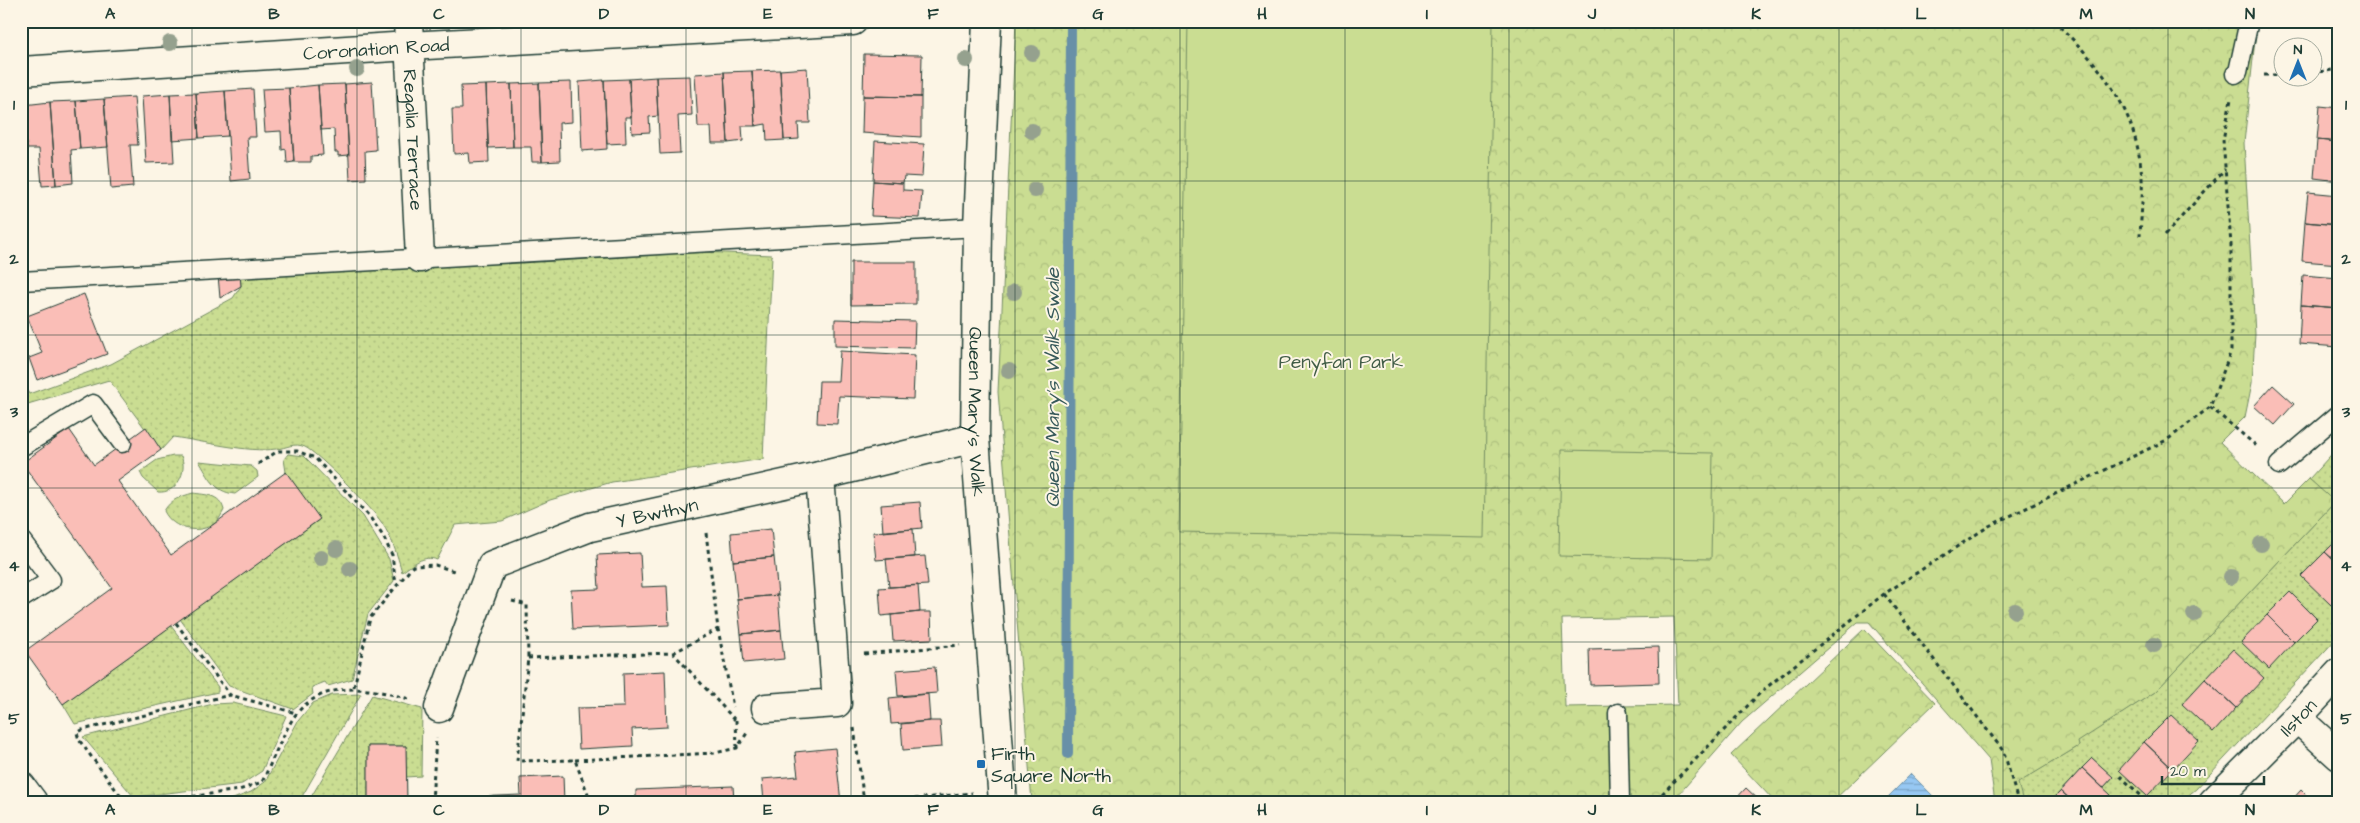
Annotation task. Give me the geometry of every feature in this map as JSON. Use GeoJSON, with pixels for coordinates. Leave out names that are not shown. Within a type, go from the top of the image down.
{"type":"FeatureCollection","features":[{"type":"Feature","properties":{"kind":"street","name":"Coronation Road"},"geometry":{"type":"LineString","coordinates":[[21,71],[408,34],[853,21]]}},
{"type":"Feature","properties":{"kind":"street","name":"Queen Mary's Walk"},"geometry":{"type":"LineString","coordinates":[[987,21],[978,227],[975,438],[1003,796]]}},
{"type":"Feature","properties":{"kind":"street","name":"Regalia Terrace"},"geometry":{"type":"LineString","coordinates":[[408,34],[420,258]]}},
{"type":"Feature","properties":{"kind":"street","name":"Y Bwthyn"},"geometry":{"type":"LineString","coordinates":[[439,708],[492,565],[590,527],[820,476],[975,438]]}},
{"type":"Feature","properties":{"kind":"street"},"geometry":{"type":"LineString","coordinates":[[766,708],[837,703],[820,476]]}},
{"type":"Feature","properties":{"kind":"street","name":"Ilston"},"geometry":{"type":"LineString","coordinates":[[2213,802],[2298,718],[2339,673]]}},
{"type":"Feature","properties":{"kind":"street"},"geometry":{"type":"LineString","coordinates":[[2298,718],[2339,756]]}},
{"type":"Feature","properties":{"kind":"street"},"geometry":{"type":"LineString","coordinates":[[21,786],[33,802]]}},
{"type":"Feature","properties":{"kind":"lane"},"geometry":{"type":"LineString","coordinates":[[2235,74],[2238,72],[2249,21]]}},
{"type":"Feature","properties":{"kind":"lane"},"geometry":{"type":"LineString","coordinates":[[21,281],[978,227]]}},
{"type":"Feature","properties":{"kind":"lane"},"geometry":{"type":"LineString","coordinates":[[21,447],[93,404],[122,443]]}},
{"type":"Feature","properties":{"kind":"lane"},"geometry":{"type":"LineString","coordinates":[[2279,465],[2336,414],[2339,414]]}},
{"type":"Feature","properties":{"kind":"lane"},"geometry":{"type":"LineString","coordinates":[[21,540],[51,580],[21,599]]}},
{"type":"Feature","properties":{"kind":"lane"},"geometry":{"type":"LineString","coordinates":[[1618,714],[1620,802]]}},
{"type":"Feature","properties":{"kind":"path"},"geometry":{"type":"LineString","coordinates":[[2054,21],[2089,55],[2122,102],[2137,145],[2140,162],[2142,179],[2140,236]]}},
{"type":"Feature","properties":{"kind":"path"},"geometry":{"type":"LineString","coordinates":[[2322,72],[2339,69]]}},
{"type":"Feature","properties":{"kind":"path"},"geometry":{"type":"LineString","coordinates":[[1662,794],[1762,691],[1884,594],[1989,526],[2167,440],[2210,407],[2232,351],[2232,245],[2223,140],[2235,74]]}},
{"type":"Feature","properties":{"kind":"path"},"geometry":{"type":"LineString","coordinates":[[2165,235],[2225,169]]}},
{"type":"Feature","properties":{"kind":"path"},"geometry":{"type":"LineString","coordinates":[[2210,407],[2279,465]]}},
{"type":"Feature","properties":{"kind":"path"},"geometry":{"type":"LineString","coordinates":[[258,464],[278,451],[297,451],[315,458],[369,516],[383,536],[392,555],[396,584]]}},
{"type":"Feature","properties":{"kind":"path"},"geometry":{"type":"LineString","coordinates":[[702,502],[718,629],[736,720],[737,748]]}},
{"type":"Feature","properties":{"kind":"path"},"geometry":{"type":"LineString","coordinates":[[354,687],[370,618],[396,584],[413,566],[435,565]]}},
{"type":"Feature","properties":{"kind":"path"},"geometry":{"type":"LineString","coordinates":[[482,593],[527,604],[528,658],[517,761],[715,753],[737,748],[766,708]]}},
{"type":"Feature","properties":{"kind":"path"},"geometry":{"type":"LineString","coordinates":[[1884,594],[2004,752],[2018,802]]}},
{"type":"Feature","properties":{"kind":"path"},"geometry":{"type":"LineString","coordinates":[[176,623],[230,695]]}},
{"type":"Feature","properties":{"kind":"path"},"geometry":{"type":"LineString","coordinates":[[528,658],[673,653],[718,629]]}},
{"type":"Feature","properties":{"kind":"path"},"geometry":{"type":"LineString","coordinates":[[834,656],[991,643]]}},
{"type":"Feature","properties":{"kind":"path"},"geometry":{"type":"LineString","coordinates":[[673,653],[736,720]]}},
{"type":"Feature","properties":{"kind":"path"},"geometry":{"type":"LineString","coordinates":[[153,802],[240,790],[262,782],[296,714],[314,697],[354,687],[376,690]]}},
{"type":"Feature","properties":{"kind":"path"},"geometry":{"type":"LineString","coordinates":[[125,802],[79,740],[77,733],[82,730],[230,695],[296,714]]}},
{"type":"Feature","properties":{"kind":"path"},"geometry":{"type":"LineString","coordinates":[[837,703],[854,729],[864,802]]}},
{"type":"Feature","properties":{"kind":"path"},"geometry":{"type":"LineString","coordinates":[[432,802],[439,708]]}},
{"type":"Feature","properties":{"kind":"path"},"geometry":{"type":"LineString","coordinates":[[575,760],[590,802]]}},
{"type":"Feature","properties":{"kind":"path"},"geometry":{"type":"LineString","coordinates":[[2120,776],[2148,802]]}},
{"type":"Feature","properties":{"kind":"path"},"geometry":{"type":"LineString","coordinates":[[883,802],[1003,796]]}},
{"type":"Feature","properties":{"kind":"green space","name":"Penyfan Park"},"geometry":{"type":"Polygon","coordinates":[[[1016,21],[2257,21],[2244,143],[2255,334],[2252,383],[2245,417],[2220,442],[2284,504],[2309,479],[2335,502],[2155,692],[2078,742],[2079,746],[2018,783],[2023,802],[1995,802],[1989,760],[1869,622],[1858,622],[1742,722],[1678,795],[1686,802],[1032,802],[998,392],[1016,21]],[[1674,617],[1562,619],[1565,707],[1678,705],[1674,617]]]}},
{"type":"Feature","properties":{"kind":"green space"},"geometry":{"type":"Polygon","coordinates":[[[1188,21],[1493,21],[1484,538],[1179,532],[1188,21]]]}},
{"type":"Feature","properties":{"kind":"green space"},"geometry":{"type":"Polygon","coordinates":[[[700,252],[772,255],[763,459],[612,482],[550,500],[502,521],[455,525],[437,560],[423,559],[402,572],[391,540],[377,516],[333,470],[305,447],[294,445],[265,450],[225,446],[173,437],[161,450],[109,380],[21,406],[21,380],[29,394],[111,364],[233,298],[241,286],[240,276],[624,254],[700,252]]]}},
{"type":"Feature","properties":{"kind":"green space"},"geometry":{"type":"Polygon","coordinates":[[[2339,446],[2339,636],[2196,789],[2180,802],[2104,802],[2111,795],[2103,788],[2113,777],[2092,758],[2050,802],[2023,802],[2017,783],[2079,746],[2077,742],[2155,692],[2334,503],[2309,479],[2339,446]]]}},
{"type":"Feature","properties":{"kind":"green space"},"geometry":{"type":"Polygon","coordinates":[[[1561,450],[1713,453],[1711,559],[1559,556],[1561,450]]]}},
{"type":"Feature","properties":{"kind":"green space"},"geometry":{"type":"Polygon","coordinates":[[[288,454],[304,456],[363,516],[389,559],[394,581],[368,614],[352,679],[328,686],[325,682],[312,687],[313,694],[293,709],[229,686],[180,619],[319,520],[286,472],[284,459],[288,454]]]}},
{"type":"Feature","properties":{"kind":"green space"},"geometry":{"type":"Polygon","coordinates":[[[181,456],[183,462],[182,475],[171,489],[165,492],[158,492],[143,478],[140,472],[157,460],[181,456]]]}},
{"type":"Feature","properties":{"kind":"green space"},"geometry":{"type":"Polygon","coordinates":[[[199,461],[251,466],[257,471],[258,477],[235,494],[228,493],[213,483],[199,461]]]}},
{"type":"Feature","properties":{"kind":"green space"},"geometry":{"type":"Polygon","coordinates":[[[193,493],[212,496],[222,505],[224,510],[219,519],[209,527],[187,529],[174,523],[164,511],[173,501],[193,493]]]}},
{"type":"Feature","properties":{"kind":"green space"},"geometry":{"type":"Polygon","coordinates":[[[171,626],[218,687],[218,692],[75,724],[63,704],[171,626]]]}},
{"type":"Feature","properties":{"kind":"green space"},"geometry":{"type":"Polygon","coordinates":[[[1864,629],[1935,703],[1832,802],[1775,802],[1731,755],[1864,629]]]}},
{"type":"Feature","properties":{"kind":"green space"},"geometry":{"type":"Polygon","coordinates":[[[361,694],[300,800],[263,797],[244,802],[215,802],[233,799],[251,792],[265,782],[298,721],[313,703],[332,695],[361,694]]]}},
{"type":"Feature","properties":{"kind":"green space"},"geometry":{"type":"Polygon","coordinates":[[[372,695],[422,709],[421,776],[406,777],[406,746],[368,746],[368,802],[308,802],[372,695]]]}},
{"type":"Feature","properties":{"kind":"green space"},"geometry":{"type":"Polygon","coordinates":[[[233,703],[286,716],[262,771],[242,784],[134,797],[83,737],[213,704],[233,703]]]}},
{"type":"Feature","properties":{"kind":"water"},"geometry":{"type":"Polygon","coordinates":[[[1911,774],[1939,802],[1883,802],[1911,774]]]}},
{"type":"Feature","properties":{"kind":"building"},"geometry":{"type":"Polygon","coordinates":[[[864,54],[922,55],[921,97],[863,96],[864,54]]]}},
{"type":"Feature","properties":{"kind":"building"},"geometry":{"type":"Polygon","coordinates":[[[807,68],[810,123],[798,123],[799,139],[784,140],[780,70],[807,68]]]}},
{"type":"Feature","properties":{"kind":"building"},"geometry":{"type":"Polygon","coordinates":[[[780,70],[784,140],[767,141],[766,124],[755,126],[752,71],[780,70]]]}},
{"type":"Feature","properties":{"kind":"building"},"geometry":{"type":"Polygon","coordinates":[[[752,71],[755,126],[742,126],[743,141],[728,143],[724,72],[752,71]]]}},
{"type":"Feature","properties":{"kind":"building"},"geometry":{"type":"Polygon","coordinates":[[[724,72],[728,143],[712,143],[711,127],[698,127],[695,74],[724,72]]]}},
{"type":"Feature","properties":{"kind":"building"},"geometry":{"type":"Polygon","coordinates":[[[690,76],[692,115],[678,116],[680,153],[660,154],[656,77],[690,76]]]}},
{"type":"Feature","properties":{"kind":"building"},"geometry":{"type":"Polygon","coordinates":[[[656,77],[658,116],[649,117],[650,132],[632,133],[629,79],[656,77]]]}},
{"type":"Feature","properties":{"kind":"building"},"geometry":{"type":"Polygon","coordinates":[[[629,79],[631,117],[625,117],[626,143],[607,144],[604,80],[629,79]]]}},
{"type":"Feature","properties":{"kind":"building"},"geometry":{"type":"Polygon","coordinates":[[[604,80],[607,149],[582,151],[579,82],[604,80]]]}},
{"type":"Feature","properties":{"kind":"building"},"geometry":{"type":"Polygon","coordinates":[[[372,82],[376,150],[365,151],[366,179],[350,180],[345,84],[372,82]]]}},
{"type":"Feature","properties":{"kind":"building"},"geometry":{"type":"Polygon","coordinates":[[[571,82],[572,122],[559,123],[560,161],[542,162],[539,83],[571,82]]]}},
{"type":"Feature","properties":{"kind":"building"},"geometry":{"type":"Polygon","coordinates":[[[539,83],[542,162],[532,162],[531,147],[513,147],[511,84],[539,83]]]}},
{"type":"Feature","properties":{"kind":"building"},"geometry":{"type":"Polygon","coordinates":[[[345,84],[349,155],[338,156],[338,152],[335,152],[334,129],[321,130],[318,85],[345,84]]]}},
{"type":"Feature","properties":{"kind":"building"},"geometry":{"type":"Polygon","coordinates":[[[511,84],[513,147],[488,148],[486,85],[511,84]]]}},
{"type":"Feature","properties":{"kind":"building"},"geometry":{"type":"Polygon","coordinates":[[[318,85],[323,155],[311,156],[311,162],[294,162],[289,88],[318,85]]]}},
{"type":"Feature","properties":{"kind":"building"},"geometry":{"type":"Polygon","coordinates":[[[486,85],[489,162],[470,163],[469,153],[454,154],[452,109],[462,109],[461,86],[486,85]]]}},
{"type":"Feature","properties":{"kind":"building"},"geometry":{"type":"Polygon","coordinates":[[[289,88],[294,162],[287,163],[286,149],[282,150],[281,131],[265,132],[262,89],[289,88]]]}},
{"type":"Feature","properties":{"kind":"building"},"geometry":{"type":"Polygon","coordinates":[[[253,89],[256,137],[247,137],[250,179],[231,181],[225,91],[253,89]]]}},
{"type":"Feature","properties":{"kind":"building"},"geometry":{"type":"Polygon","coordinates":[[[225,91],[228,136],[199,138],[196,93],[225,91]]]}},
{"type":"Feature","properties":{"kind":"building"},"geometry":{"type":"Polygon","coordinates":[[[196,93],[199,138],[172,140],[170,94],[196,93]]]}},
{"type":"Feature","properties":{"kind":"building"},"geometry":{"type":"Polygon","coordinates":[[[170,94],[174,162],[146,163],[142,96],[170,94]]]}},
{"type":"Feature","properties":{"kind":"building"},"geometry":{"type":"Polygon","coordinates":[[[863,96],[921,97],[921,137],[862,133],[863,96]]]}},
{"type":"Feature","properties":{"kind":"building"},"geometry":{"type":"Polygon","coordinates":[[[134,97],[138,145],[130,145],[133,187],[111,189],[104,99],[134,97]]]}},
{"type":"Feature","properties":{"kind":"building"},"geometry":{"type":"Polygon","coordinates":[[[104,99],[108,147],[80,149],[76,101],[104,99]]]}},
{"type":"Feature","properties":{"kind":"building"},"geometry":{"type":"Polygon","coordinates":[[[76,101],[80,149],[71,150],[73,183],[56,185],[50,102],[76,101]]]}},
{"type":"Feature","properties":{"kind":"building"},"geometry":{"type":"Polygon","coordinates":[[[50,102],[56,185],[42,186],[39,149],[27,149],[24,105],[50,102]]]}},
{"type":"Feature","properties":{"kind":"building"},"geometry":{"type":"Polygon","coordinates":[[[2320,106],[2339,108],[2339,142],[2317,140],[2320,106]]]}},
{"type":"Feature","properties":{"kind":"building"},"geometry":{"type":"Polygon","coordinates":[[[2317,140],[2339,142],[2339,181],[2314,178],[2317,140]]]}},
{"type":"Feature","properties":{"kind":"building"},"geometry":{"type":"Polygon","coordinates":[[[875,141],[924,144],[922,177],[904,176],[903,183],[873,181],[875,141]]]}},
{"type":"Feature","properties":{"kind":"building"},"geometry":{"type":"Polygon","coordinates":[[[873,181],[903,183],[903,190],[922,191],[920,218],[871,216],[873,181]]]}},
{"type":"Feature","properties":{"kind":"building"},"geometry":{"type":"Polygon","coordinates":[[[2308,192],[2339,195],[2339,225],[2305,222],[2308,192]]]}},
{"type":"Feature","properties":{"kind":"building"},"geometry":{"type":"Polygon","coordinates":[[[2305,222],[2339,225],[2339,264],[2302,261],[2305,222]]]}},
{"type":"Feature","properties":{"kind":"building"},"geometry":{"type":"Polygon","coordinates":[[[851,262],[916,262],[916,304],[851,305],[851,262]]]}},
{"type":"Feature","properties":{"kind":"building"},"geometry":{"type":"Polygon","coordinates":[[[240,274],[241,286],[220,298],[218,275],[240,274]]]}},
{"type":"Feature","properties":{"kind":"building"},"geometry":{"type":"Polygon","coordinates":[[[2303,275],[2339,278],[2339,308],[2301,305],[2303,275]]]}},
{"type":"Feature","properties":{"kind":"building"},"geometry":{"type":"Polygon","coordinates":[[[84,294],[107,354],[37,380],[29,358],[42,353],[27,316],[84,294]]]}},
{"type":"Feature","properties":{"kind":"building"},"geometry":{"type":"Polygon","coordinates":[[[2301,305],[2339,308],[2339,347],[2299,344],[2301,305]]]}},
{"type":"Feature","properties":{"kind":"building"},"geometry":{"type":"Polygon","coordinates":[[[835,319],[915,321],[914,348],[835,346],[835,319]]]}},
{"type":"Feature","properties":{"kind":"building"},"geometry":{"type":"Polygon","coordinates":[[[840,351],[915,355],[913,399],[839,396],[837,424],[817,423],[819,381],[838,381],[840,351]]]}},
{"type":"Feature","properties":{"kind":"building"},"geometry":{"type":"Polygon","coordinates":[[[2273,385],[2294,404],[2275,425],[2254,406],[2273,385]]]}},
{"type":"Feature","properties":{"kind":"building"},"geometry":{"type":"Polygon","coordinates":[[[146,427],[161,450],[118,481],[171,555],[286,472],[320,519],[63,704],[25,651],[112,588],[22,463],[69,429],[94,465],[146,427]]]}},
{"type":"Feature","properties":{"kind":"building"},"geometry":{"type":"Polygon","coordinates":[[[920,502],[922,528],[883,532],[881,505],[920,502]]]}},
{"type":"Feature","properties":{"kind":"building"},"geometry":{"type":"Polygon","coordinates":[[[771,529],[774,557],[733,561],[731,533],[771,529]]]}},
{"type":"Feature","properties":{"kind":"building"},"geometry":{"type":"Polygon","coordinates":[[[913,529],[915,557],[876,560],[873,532],[913,529]]]}},
{"type":"Feature","properties":{"kind":"building"},"geometry":{"type":"Polygon","coordinates":[[[2339,538],[2339,565],[2325,552],[2339,538]]]}},
{"type":"Feature","properties":{"kind":"building"},"geometry":{"type":"Polygon","coordinates":[[[2325,552],[2339,565],[2339,597],[2331,605],[2301,576],[2325,552]]]}},
{"type":"Feature","properties":{"kind":"building"},"geometry":{"type":"Polygon","coordinates":[[[640,553],[642,587],[667,586],[669,625],[573,629],[571,590],[599,589],[597,555],[640,553]]]}},
{"type":"Feature","properties":{"kind":"building"},"geometry":{"type":"Polygon","coordinates":[[[925,556],[928,585],[889,587],[886,559],[925,556]]]}},
{"type":"Feature","properties":{"kind":"building"},"geometry":{"type":"Polygon","coordinates":[[[774,557],[778,595],[737,599],[733,561],[774,557]]]}},
{"type":"Feature","properties":{"kind":"building"},"geometry":{"type":"Polygon","coordinates":[[[918,585],[920,612],[881,616],[879,588],[918,585]]]}},
{"type":"Feature","properties":{"kind":"building"},"geometry":{"type":"Polygon","coordinates":[[[2290,592],[2317,619],[2294,642],[2267,615],[2290,592]]]}},
{"type":"Feature","properties":{"kind":"building"},"geometry":{"type":"Polygon","coordinates":[[[778,595],[781,630],[741,634],[737,599],[778,595]]]}},
{"type":"Feature","properties":{"kind":"building"},"geometry":{"type":"Polygon","coordinates":[[[931,612],[932,639],[893,641],[891,615],[931,612]]]}},
{"type":"Feature","properties":{"kind":"building"},"geometry":{"type":"Polygon","coordinates":[[[2267,615],[2294,642],[2269,669],[2241,642],[2267,615]]]}},
{"type":"Feature","properties":{"kind":"building"},"geometry":{"type":"Polygon","coordinates":[[[781,630],[784,659],[744,663],[741,634],[781,630]]]}},
{"type":"Feature","properties":{"kind":"building"},"geometry":{"type":"Polygon","coordinates":[[[1658,647],[1659,683],[1590,685],[1589,649],[1658,647]]]}},
{"type":"Feature","properties":{"kind":"building"},"geometry":{"type":"Polygon","coordinates":[[[2233,649],[2264,678],[2236,708],[2205,679],[2233,649]]]}},
{"type":"Feature","properties":{"kind":"building"},"geometry":{"type":"Polygon","coordinates":[[[935,667],[937,693],[898,696],[896,670],[935,667]]]}},
{"type":"Feature","properties":{"kind":"building"},"geometry":{"type":"Polygon","coordinates":[[[665,671],[667,727],[632,729],[633,746],[579,749],[577,708],[624,707],[623,673],[665,671]]]}},
{"type":"Feature","properties":{"kind":"building"},"geometry":{"type":"Polygon","coordinates":[[[2205,679],[2236,708],[2213,733],[2182,704],[2205,679]]]}},
{"type":"Feature","properties":{"kind":"building"},"geometry":{"type":"Polygon","coordinates":[[[928,694],[930,721],[891,724],[889,698],[928,694]]]}},
{"type":"Feature","properties":{"kind":"building"},"geometry":{"type":"Polygon","coordinates":[[[2171,715],[2199,741],[2173,769],[2144,742],[2171,715]]]}},
{"type":"Feature","properties":{"kind":"building"},"geometry":{"type":"Polygon","coordinates":[[[940,721],[942,747],[903,750],[901,724],[940,721]]]}},
{"type":"Feature","properties":{"kind":"building"},"geometry":{"type":"Polygon","coordinates":[[[2144,742],[2173,769],[2147,796],[2119,770],[2144,742]]]}},
{"type":"Feature","properties":{"kind":"building"},"geometry":{"type":"Polygon","coordinates":[[[368,746],[406,746],[407,802],[368,802],[368,746]]]}},
{"type":"Feature","properties":{"kind":"building"},"geometry":{"type":"Polygon","coordinates":[[[835,748],[841,802],[764,802],[762,779],[798,776],[795,752],[835,748]]]}},
{"type":"Feature","properties":{"kind":"building"},"geometry":{"type":"Polygon","coordinates":[[[2092,758],[2113,777],[2103,788],[2082,768],[2092,758]]]}},
{"type":"Feature","properties":{"kind":"building"},"geometry":{"type":"Polygon","coordinates":[[[2082,768],[2111,795],[2104,802],[2073,802],[2061,791],[2082,768]]]}},
{"type":"Feature","properties":{"kind":"building"},"geometry":{"type":"Polygon","coordinates":[[[563,776],[564,802],[475,802],[475,797],[521,795],[520,778],[563,776]]]}},
{"type":"Feature","properties":{"kind":"building"},"geometry":{"type":"Polygon","coordinates":[[[733,786],[734,802],[636,802],[636,790],[733,786]]]}},
{"type":"Feature","properties":{"kind":"building"},"geometry":{"type":"Polygon","coordinates":[[[1746,788],[1761,802],[1733,802],[1746,788]]]}},
{"type":"Feature","properties":{"kind":"building"},"geometry":{"type":"Polygon","coordinates":[[[2301,790],[2313,802],[2290,802],[2301,790]]]}},
{"type":"Feature","properties":{"kind":"building"},"geometry":{"type":"Polygon","coordinates":[[[2061,791],[2073,802],[2050,802],[2061,791]]]}},
{"type":"Feature","properties":{"kind":"waterway","name":"Queen Mary's Walk Swale"},"geometry":{"type":"LineString","coordinates":[[1068,754],[1071,21]]}},
{"type":"Feature","properties":{"kind":"place","name":"Firth Square North"},"geometry":{"type":"Point","coordinates":[981,764]}}]}
